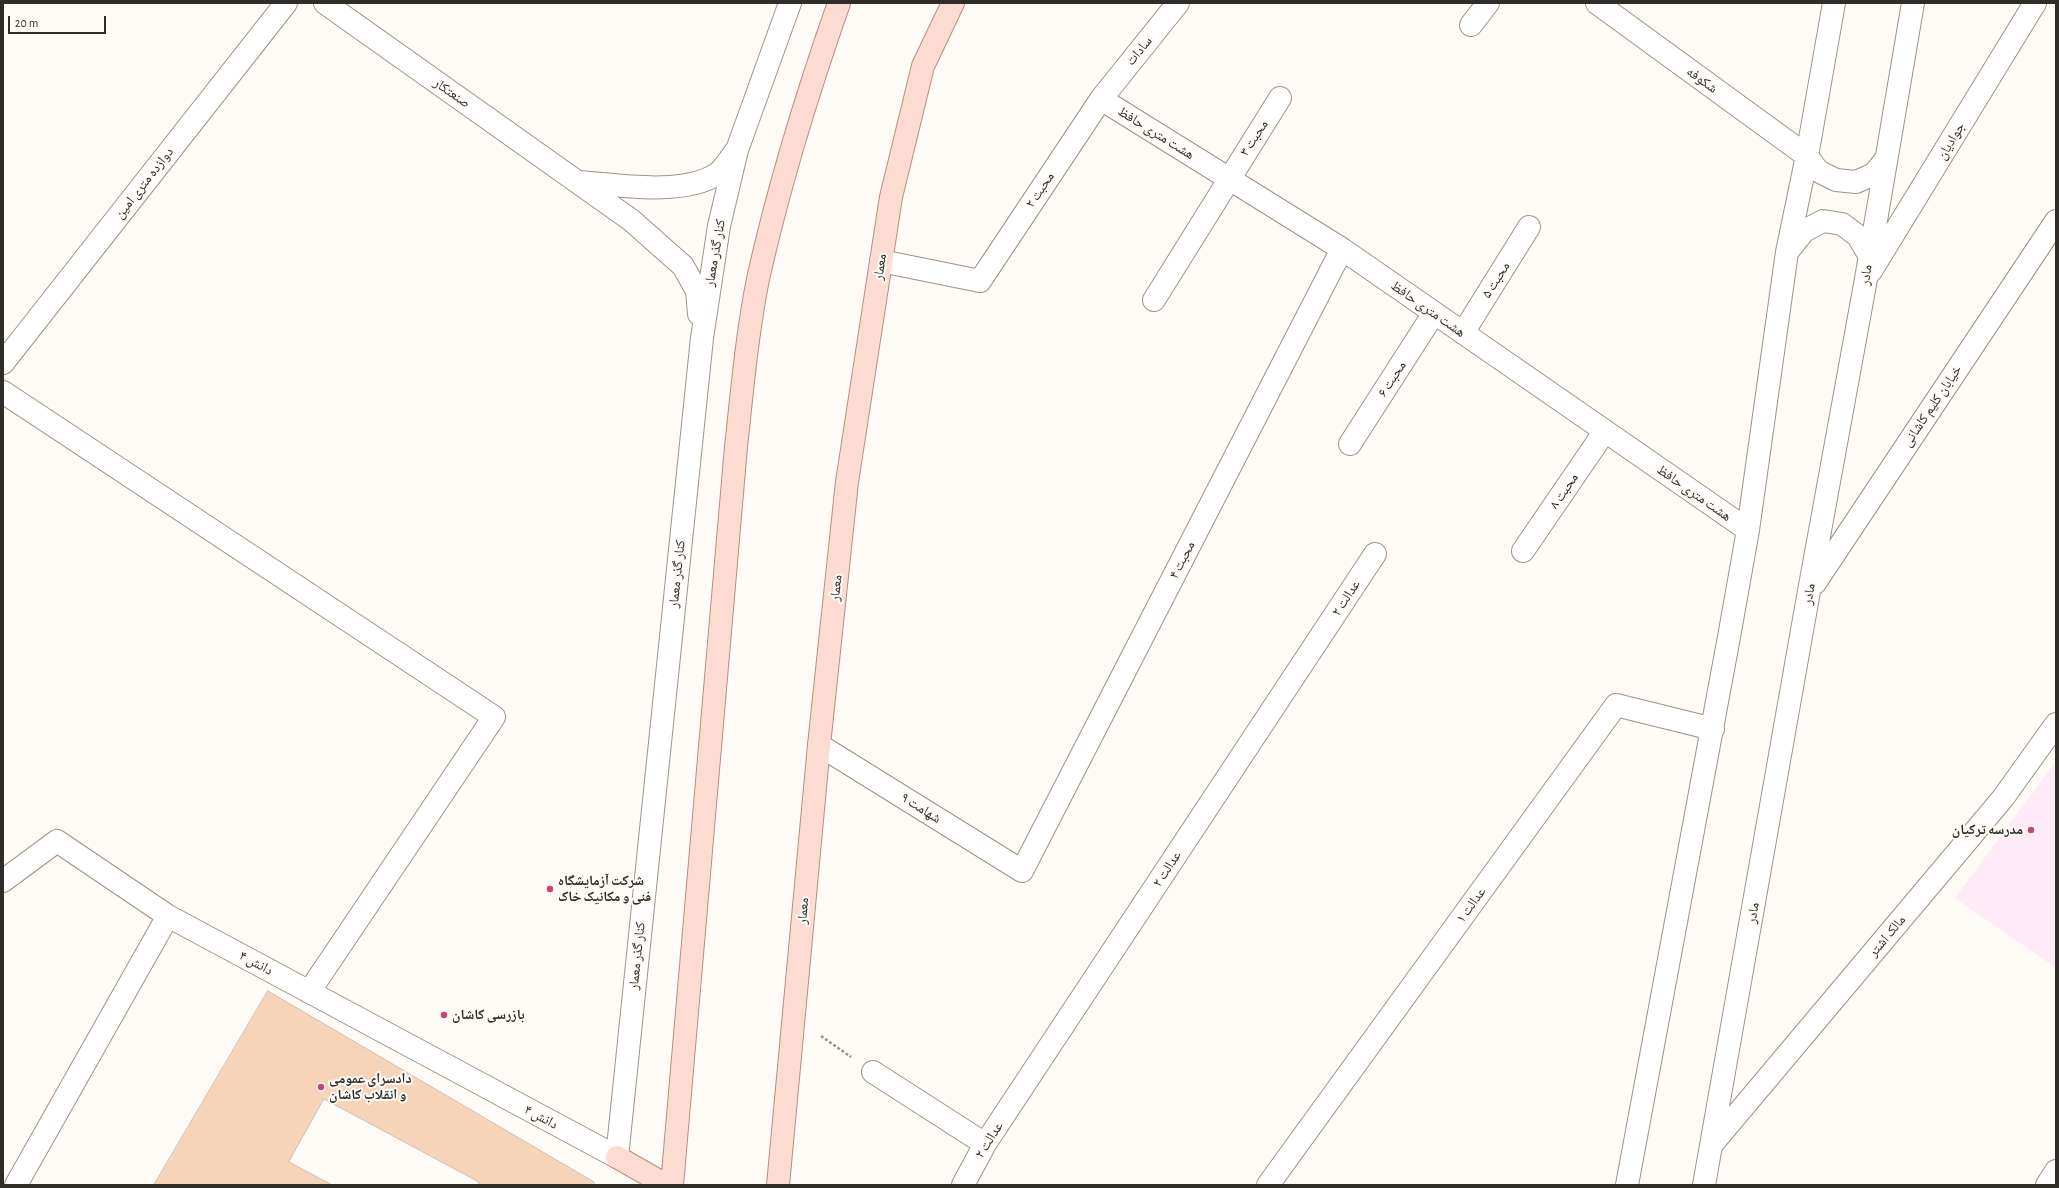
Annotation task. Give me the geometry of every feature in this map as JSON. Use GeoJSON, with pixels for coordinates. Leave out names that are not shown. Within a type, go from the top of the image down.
{"type":"FeatureCollection","features":[{"type":"Feature","properties":{"kind":"main road"},"geometry":{"type":"LineString","coordinates":[[672,1185],[686,1050],[734,463],[744,374],[758,281],[781,184],[813,77],[839,3]]}},
{"type":"Feature","properties":{"kind":"main road","name":"معمار"},"geometry":{"type":"LineString","coordinates":[[778,1185],[819,745],[847,482],[891,197],[923,66],[952,3]]}},
{"type":"Feature","properties":{"kind":"main road"},"geometry":{"type":"LineString","coordinates":[[782,1147],[790,1185]]}},
{"type":"Feature","properties":{"kind":"main road"},"geometry":{"type":"LineString","coordinates":[[616,1157],[666,1185]]}},
{"type":"Feature","properties":{"kind":"street","name":"دوازده متری امین"},"geometry":{"type":"LineString","coordinates":[[3,364],[286,3]]}},
{"type":"Feature","properties":{"kind":"street","name":"صنعتکار"},"geometry":{"type":"LineString","coordinates":[[325,3],[631,220],[683,266],[697,291],[702,338]]}},
{"type":"Feature","properties":{"kind":"street","name":"کنار گذر معمار"},"geometry":{"type":"LineString","coordinates":[[616,1157],[702,338],[719,226],[737,150],[790,3]]}},
{"type":"Feature","properties":{"kind":"street","name":"سادات"},"geometry":{"type":"LineString","coordinates":[[1101,99],[1178,3]]}},
{"type":"Feature","properties":{"kind":"street"},"geometry":{"type":"LineString","coordinates":[[1471,25],[1488,3]]}},
{"type":"Feature","properties":{"kind":"street","name":"شکوفه"},"geometry":{"type":"LineString","coordinates":[[1597,3],[1807,156],[1818,171],[1836,180],[1856,182],[1874,174],[1886,159]]}},
{"type":"Feature","properties":{"kind":"street"},"geometry":{"type":"LineString","coordinates":[[1627,1185],[1713,729],[1748,530],[1787,252],[1807,156],[1834,3]]}},
{"type":"Feature","properties":{"kind":"street","name":"مادر"},"geometry":{"type":"LineString","coordinates":[[1704,1185],[1713,1144],[1809,591],[1866,279],[1913,3]]}},
{"type":"Feature","properties":{"kind":"street","name":"جوادیان"},"geometry":{"type":"LineString","coordinates":[[1866,279],[2035,3]]}},
{"type":"Feature","properties":{"kind":"street","name":"محبت ۳"},"geometry":{"type":"LineString","coordinates":[[1154,300],[1228,179],[1280,98]]}},
{"type":"Feature","properties":{"kind":"street","name":"محبت ۲"},"geometry":{"type":"LineString","coordinates":[[881,261],[980,281],[1101,99]]}},
{"type":"Feature","properties":{"kind":"street","name":"هشت متری حافظ"},"geometry":{"type":"LineString","coordinates":[[1101,99],[1342,249],[1748,530]]}},
{"type":"Feature","properties":{"kind":"street"},"geometry":{"type":"LineString","coordinates":[[579,182],[658,188],[688,185],[718,173],[737,150]]}},
{"type":"Feature","properties":{"kind":"street"},"geometry":{"type":"LineString","coordinates":[[1787,252],[1804,231],[1822,221],[1842,224],[1858,236],[1869,255]]}},
{"type":"Feature","properties":{"kind":"street","name":"خیابان کلیم کاشانی"},"geometry":{"type":"LineString","coordinates":[[1809,591],[2056,221]]}},
{"type":"Feature","properties":{"kind":"street","name":"محبت ۵"},"geometry":{"type":"LineString","coordinates":[[1463,334],[1529,227]]}},
{"type":"Feature","properties":{"kind":"street","name":"محبت ۴"},"geometry":{"type":"LineString","coordinates":[[1022,871],[1342,249]]}},
{"type":"Feature","properties":{"kind":"street","name":"محبت ۶"},"geometry":{"type":"LineString","coordinates":[[1350,444],[1434,313]]}},
{"type":"Feature","properties":{"kind":"street"},"geometry":{"type":"LineString","coordinates":[[3,392],[494,717],[309,992]]}},
{"type":"Feature","properties":{"kind":"street","name":"محبت ۸"},"geometry":{"type":"LineString","coordinates":[[1523,551],[1605,431]]}},
{"type":"Feature","properties":{"kind":"street","name":"عدالت ۲"},"geometry":{"type":"LineString","coordinates":[[963,1185],[985,1144],[1375,554]]}},
{"type":"Feature","properties":{"kind":"street","name":"عدالت ۱"},"geometry":{"type":"LineString","coordinates":[[1268,1185],[1616,705],[1713,729]]}},
{"type":"Feature","properties":{"kind":"street","name":"مالک اشتر"},"geometry":{"type":"LineString","coordinates":[[1713,1144],[2003,798],[2056,724]]}},
{"type":"Feature","properties":{"kind":"street","name":"شهامت ۹"},"geometry":{"type":"LineString","coordinates":[[819,745],[1022,871]]}},
{"type":"Feature","properties":{"kind":"street","name":"دانش ۴"},"geometry":{"type":"LineString","coordinates":[[3,881],[57,842],[168,916],[616,1157]]}},
{"type":"Feature","properties":{"kind":"street"},"geometry":{"type":"LineString","coordinates":[[16,1185],[168,916]]}},
{"type":"Feature","properties":{"kind":"street"},"geometry":{"type":"LineString","coordinates":[[873,1072],[985,1144]]}},
{"type":"Feature","properties":{"kind":"street"},"geometry":{"type":"LineString","coordinates":[[2047,1185],[2056,1171]]}},
{"type":"Feature","properties":{"kind":"path"},"geometry":{"type":"LineString","coordinates":[[793,1017],[873,1072]]}},
{"type":"Feature","properties":{"kind":"shaded area","name":"مدرسه ترکیان"},"geometry":{"type":"Polygon","coordinates":[[[2056,761],[2056,968],[1955,898],[2056,761]]]}},
{"type":"Feature","properties":{"kind":"building","name":"دادسرای عمومی و انقلاب کاشان"},"geometry":{"type":"Polygon","coordinates":[[[268,991],[594,1182],[594,1185],[154,1185],[268,991]]]}},
{"type":"Feature","properties":{"kind":"building"},"geometry":{"type":"Polygon","coordinates":[[[324,1099],[479,1182],[478,1185],[332,1185],[289,1162],[324,1099]]]}},
{"type":"Feature","properties":{"kind":"place","name":"مدرسه ترکیان"},"geometry":{"type":"Point","coordinates":[2031,830]}},
{"type":"Feature","properties":{"kind":"place","name":"شرکت آزمایشگاه فنی و مکانیک خاک"},"geometry":{"type":"Point","coordinates":[550,889]}},
{"type":"Feature","properties":{"kind":"place","name":"بازرسی کاشان"},"geometry":{"type":"Point","coordinates":[444,1015]}},
{"type":"Feature","properties":{"kind":"place","name":"دادسرای عمومی و انقلاب کاشان"},"geometry":{"type":"Point","coordinates":[321,1087]}}]}
